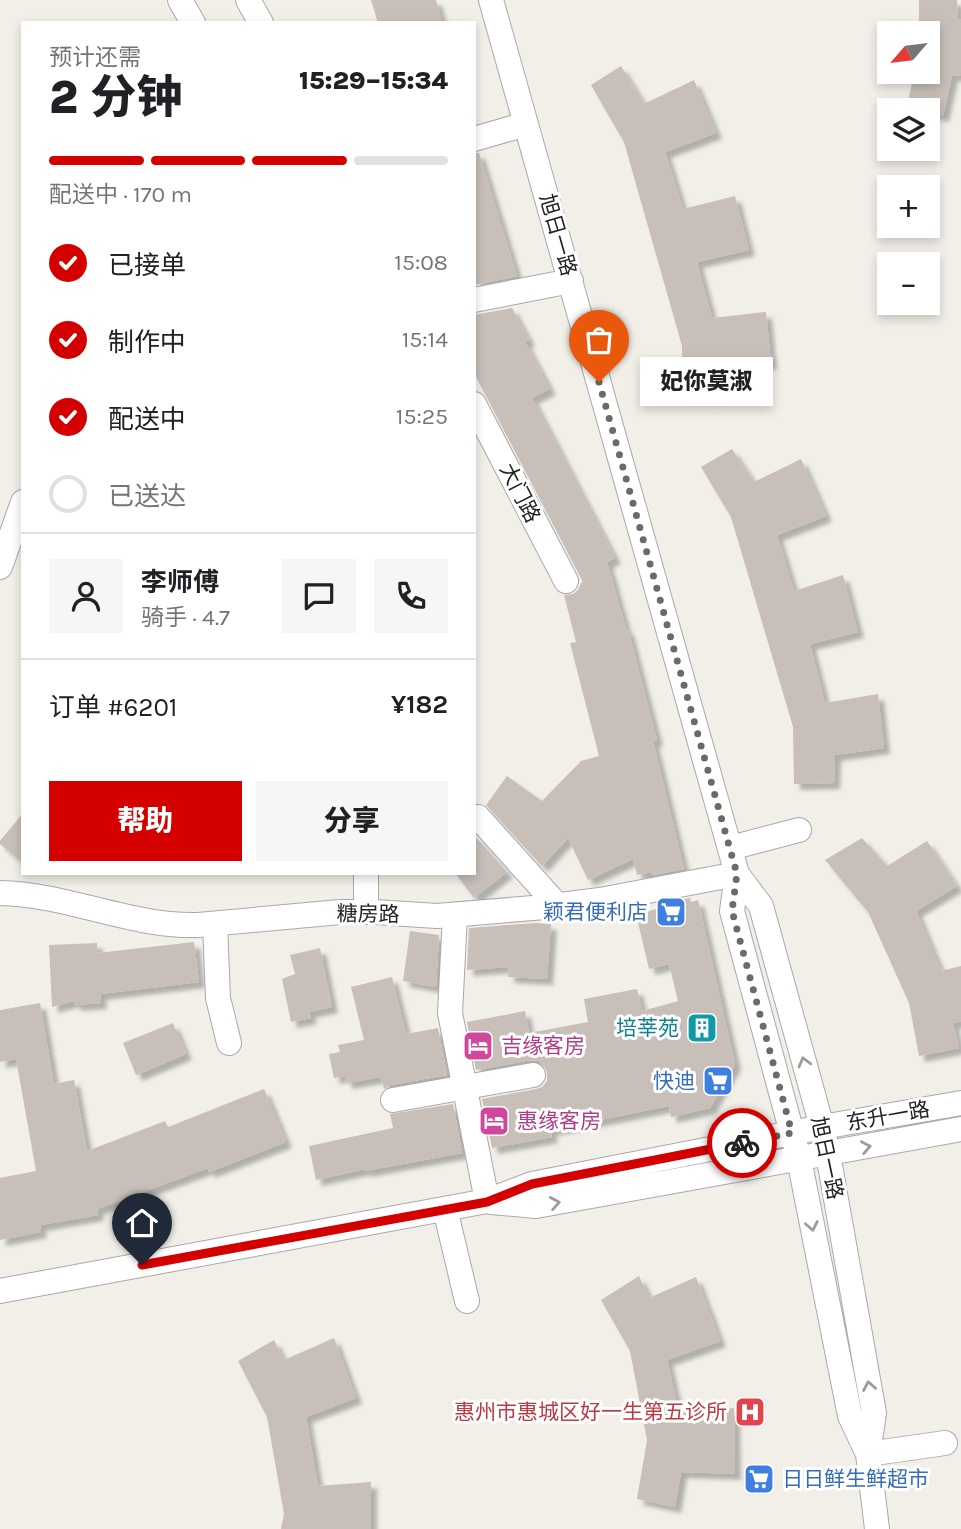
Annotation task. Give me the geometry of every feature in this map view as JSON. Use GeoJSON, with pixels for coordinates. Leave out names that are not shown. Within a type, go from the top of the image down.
{"type":"FeatureCollection","features":[{"type":"Feature","properties":{"kind":"street"},"geometry":{"type":"LineString","coordinates":[[180,0],[192,21]]}},
{"type":"Feature","properties":{"kind":"street"},"geometry":{"type":"LineString","coordinates":[[248,0],[260,21]]}},
{"type":"Feature","properties":{"kind":"street","name":"旭日一路"},"geometry":{"type":"LineString","coordinates":[[491,0],[737,874],[761,906],[822,1127],[874,1413],[868,1454],[877,1529]]}},
{"type":"Feature","properties":{"kind":"street"},"geometry":{"type":"LineString","coordinates":[[476,138],[526,124]]}},
{"type":"Feature","properties":{"kind":"street"},"geometry":{"type":"LineString","coordinates":[[476,300],[570,281]]}},
{"type":"Feature","properties":{"kind":"street","name":"大门路"},"geometry":{"type":"LineString","coordinates":[[476,408],[566,581]]}},
{"type":"Feature","properties":{"kind":"street"},"geometry":{"type":"LineString","coordinates":[[0,567],[21,508]]}},
{"type":"Feature","properties":{"kind":"street"},"geometry":{"type":"LineString","coordinates":[[478,817],[557,905]]}},
{"type":"Feature","properties":{"kind":"street"},"geometry":{"type":"LineString","coordinates":[[730,848],[799,830]]}},
{"type":"Feature","properties":{"kind":"street","name":"旭日一路"},"geometry":{"type":"LineString","coordinates":[[737,874],[732,911],[799,1159],[850,1416],[868,1454]]}},
{"type":"Feature","properties":{"kind":"street","name":"糖房路"},"geometry":{"type":"LineString","coordinates":[[0,893],[25,894],[149,922],[177,925],[340,912],[455,915],[630,895],[737,874]]}},
{"type":"Feature","properties":{"kind":"street"},"geometry":{"type":"LineString","coordinates":[[366,875],[366,912]]}},
{"type":"Feature","properties":{"kind":"street"},"geometry":{"type":"LineString","coordinates":[[455,915],[450,1013],[487,1202]]}},
{"type":"Feature","properties":{"kind":"street"},"geometry":{"type":"LineString","coordinates":[[215,924],[218,998],[229,1044]]}},
{"type":"Feature","properties":{"kind":"street"},"geometry":{"type":"LineString","coordinates":[[393,1100],[533,1075]]}},
{"type":"Feature","properties":{"kind":"street","name":"东升一路"},"geometry":{"type":"LineString","coordinates":[[0,1291],[487,1202],[532,1184],[822,1127],[961,1103]]}},
{"type":"Feature","properties":{"kind":"street","name":"东升一路"},"geometry":{"type":"LineString","coordinates":[[487,1202],[536,1206],[961,1129]]}},
{"type":"Feature","properties":{"kind":"street"},"geometry":{"type":"LineString","coordinates":[[445,1209],[467,1301]]}},
{"type":"Feature","properties":{"kind":"street"},"geometry":{"type":"LineString","coordinates":[[868,1454],[945,1443]]}},
{"type":"Feature","properties":{"kind":"building"},"geometry":{"type":"Polygon","coordinates":[[[371,0],[436,0],[441,21],[377,21],[371,0]]]}},
{"type":"Feature","properties":{"kind":"building"},"geometry":{"type":"Polygon","coordinates":[[[919,0],[957,0],[958,19],[961,19],[961,76],[952,75],[943,116],[940,115],[940,98],[909,98],[912,84],[940,84],[940,21],[919,21],[919,0]]]}},
{"type":"Feature","properties":{"kind":"building"},"geometry":{"type":"Polygon","coordinates":[[[621,66],[644,104],[694,80],[716,133],[665,152],[683,209],[735,196],[749,250],[697,262],[712,318],[766,312],[771,363],[717,371],[717,398],[683,396],[682,346],[624,142],[591,85],[621,66]]]}},
{"type":"Feature","properties":{"kind":"building"},"geometry":{"type":"Polygon","coordinates":[[[476,153],[479,153],[517,276],[476,285],[476,153]]]}},
{"type":"Feature","properties":{"kind":"building"},"geometry":{"type":"Polygon","coordinates":[[[512,308],[529,340],[525,342],[550,389],[532,398],[615,558],[607,562],[657,740],[653,741],[684,869],[637,875],[633,859],[588,880],[568,838],[542,866],[486,805],[507,776],[542,801],[581,761],[599,756],[570,643],[576,642],[564,595],[573,594],[583,582],[476,377],[476,315],[512,308]]]}},
{"type":"Feature","properties":{"kind":"building"},"geometry":{"type":"Polygon","coordinates":[[[732,449],[754,482],[801,459],[826,516],[777,535],[794,591],[843,575],[858,632],[810,644],[825,703],[878,694],[884,748],[835,755],[834,783],[794,784],[793,727],[731,517],[701,467],[732,449]]]}},
{"type":"Feature","properties":{"kind":"building"},"geometry":{"type":"Polygon","coordinates":[[[21,815],[21,861],[0,844],[21,815]]]}},
{"type":"Feature","properties":{"kind":"building"},"geometry":{"type":"Polygon","coordinates":[[[476,837],[507,872],[474,898],[457,875],[476,875],[476,837]]]}},
{"type":"Feature","properties":{"kind":"building"},"geometry":{"type":"Polygon","coordinates":[[[862,838],[887,866],[927,841],[957,886],[916,911],[941,971],[961,966],[961,1021],[953,1023],[959,1048],[919,1056],[909,1003],[868,912],[825,860],[862,838]]]}},
{"type":"Feature","properties":{"kind":"building"},"geometry":{"type":"Polygon","coordinates":[[[690,898],[691,902],[698,900],[735,1064],[710,1108],[671,1117],[669,1106],[550,1130],[552,1137],[492,1148],[482,1099],[542,1087],[547,1081],[547,1072],[539,1061],[531,1060],[476,1070],[467,1022],[525,1011],[529,1033],[588,1022],[584,999],[637,989],[642,1011],[678,1001],[669,964],[649,969],[636,914],[661,908],[660,904],[690,898]]]}},
{"type":"Feature","properties":{"kind":"building"},"geometry":{"type":"Polygon","coordinates":[[[551,924],[547,979],[508,977],[509,967],[467,970],[469,928],[551,924]]]}},
{"type":"Feature","properties":{"kind":"building"},"geometry":{"type":"Polygon","coordinates":[[[410,931],[439,935],[436,987],[403,981],[410,931]]]}},
{"type":"Feature","properties":{"kind":"building"},"geometry":{"type":"Polygon","coordinates":[[[194,942],[199,982],[100,994],[101,1003],[75,1005],[74,1001],[52,1007],[49,945],[97,943],[97,953],[194,942]]]}},
{"type":"Feature","properties":{"kind":"building"},"geometry":{"type":"Polygon","coordinates":[[[320,948],[332,1007],[309,1012],[311,1018],[291,1022],[282,979],[295,974],[290,955],[320,948]]]}},
{"type":"Feature","properties":{"kind":"building"},"geometry":{"type":"Polygon","coordinates":[[[392,977],[406,1034],[438,1028],[447,1075],[390,1085],[384,1089],[381,1077],[346,1083],[345,1076],[334,1078],[329,1054],[340,1052],[338,1045],[364,1040],[351,987],[392,977]]]}},
{"type":"Feature","properties":{"kind":"building"},"geometry":{"type":"Polygon","coordinates":[[[40,1003],[54,1084],[74,1080],[87,1151],[165,1121],[168,1127],[264,1089],[286,1142],[209,1172],[208,1168],[97,1209],[98,1215],[40,1225],[41,1232],[0,1240],[0,1178],[36,1171],[16,1059],[0,1062],[0,1010],[40,1003]]]}},
{"type":"Feature","properties":{"kind":"building"},"geometry":{"type":"Polygon","coordinates":[[[173,1023],[186,1054],[136,1075],[123,1043],[173,1023]]]}},
{"type":"Feature","properties":{"kind":"building"},"geometry":{"type":"Polygon","coordinates":[[[453,1104],[462,1153],[316,1180],[309,1146],[393,1128],[390,1114],[453,1104]]]}},
{"type":"Feature","properties":{"kind":"building"},"geometry":{"type":"Polygon","coordinates":[[[639,1276],[649,1298],[696,1277],[720,1341],[667,1360],[679,1413],[734,1408],[735,1474],[681,1472],[675,1507],[637,1499],[647,1440],[630,1351],[601,1300],[639,1276]]]}},
{"type":"Feature","properties":{"kind":"building"},"geometry":{"type":"Polygon","coordinates":[[[334,1338],[356,1398],[306,1417],[318,1486],[371,1482],[371,1529],[281,1529],[284,1514],[267,1417],[238,1361],[274,1340],[284,1360],[334,1338]]]}},
{"type":"Feature","properties":{"kind":"way so far"},"geometry":{"type":"LineString","coordinates":[[599,382],[737,874],[732,911],[792,1133],[742,1143]]}},
{"type":"Feature","properties":{"kind":"place","name":"妃你莫淑"},"geometry":{"type":"Point","coordinates":[599,382]}},
{"type":"Feature","properties":{"kind":"place","name":"颖君便利店"},"geometry":{"type":"Point","coordinates":[671,912]}},
{"type":"Feature","properties":{"kind":"place","name":"培莘苑"},"geometry":{"type":"Point","coordinates":[702,1028]}},
{"type":"Feature","properties":{"kind":"place","name":"吉缘客房"},"geometry":{"type":"Point","coordinates":[478,1046]}},
{"type":"Feature","properties":{"kind":"place","name":"快迪"},"geometry":{"type":"Point","coordinates":[718,1081]}},
{"type":"Feature","properties":{"kind":"place","name":"惠缘客房"},"geometry":{"type":"Point","coordinates":[494,1121]}},
{"type":"Feature","properties":{"kind":"place","name":"惠州市惠城区好一生第五诊所"},"geometry":{"type":"Point","coordinates":[750,1412]}},
{"type":"Feature","properties":{"kind":"place","name":"日日鲜生鲜超市"},"geometry":{"type":"Point","coordinates":[759,1479]}},
{"type":"Feature","properties":{"kind":"route"},"geometry":{"type":"LineString","coordinates":[[142,1265],[487,1202],[532,1184],[742,1143]]}}]}
